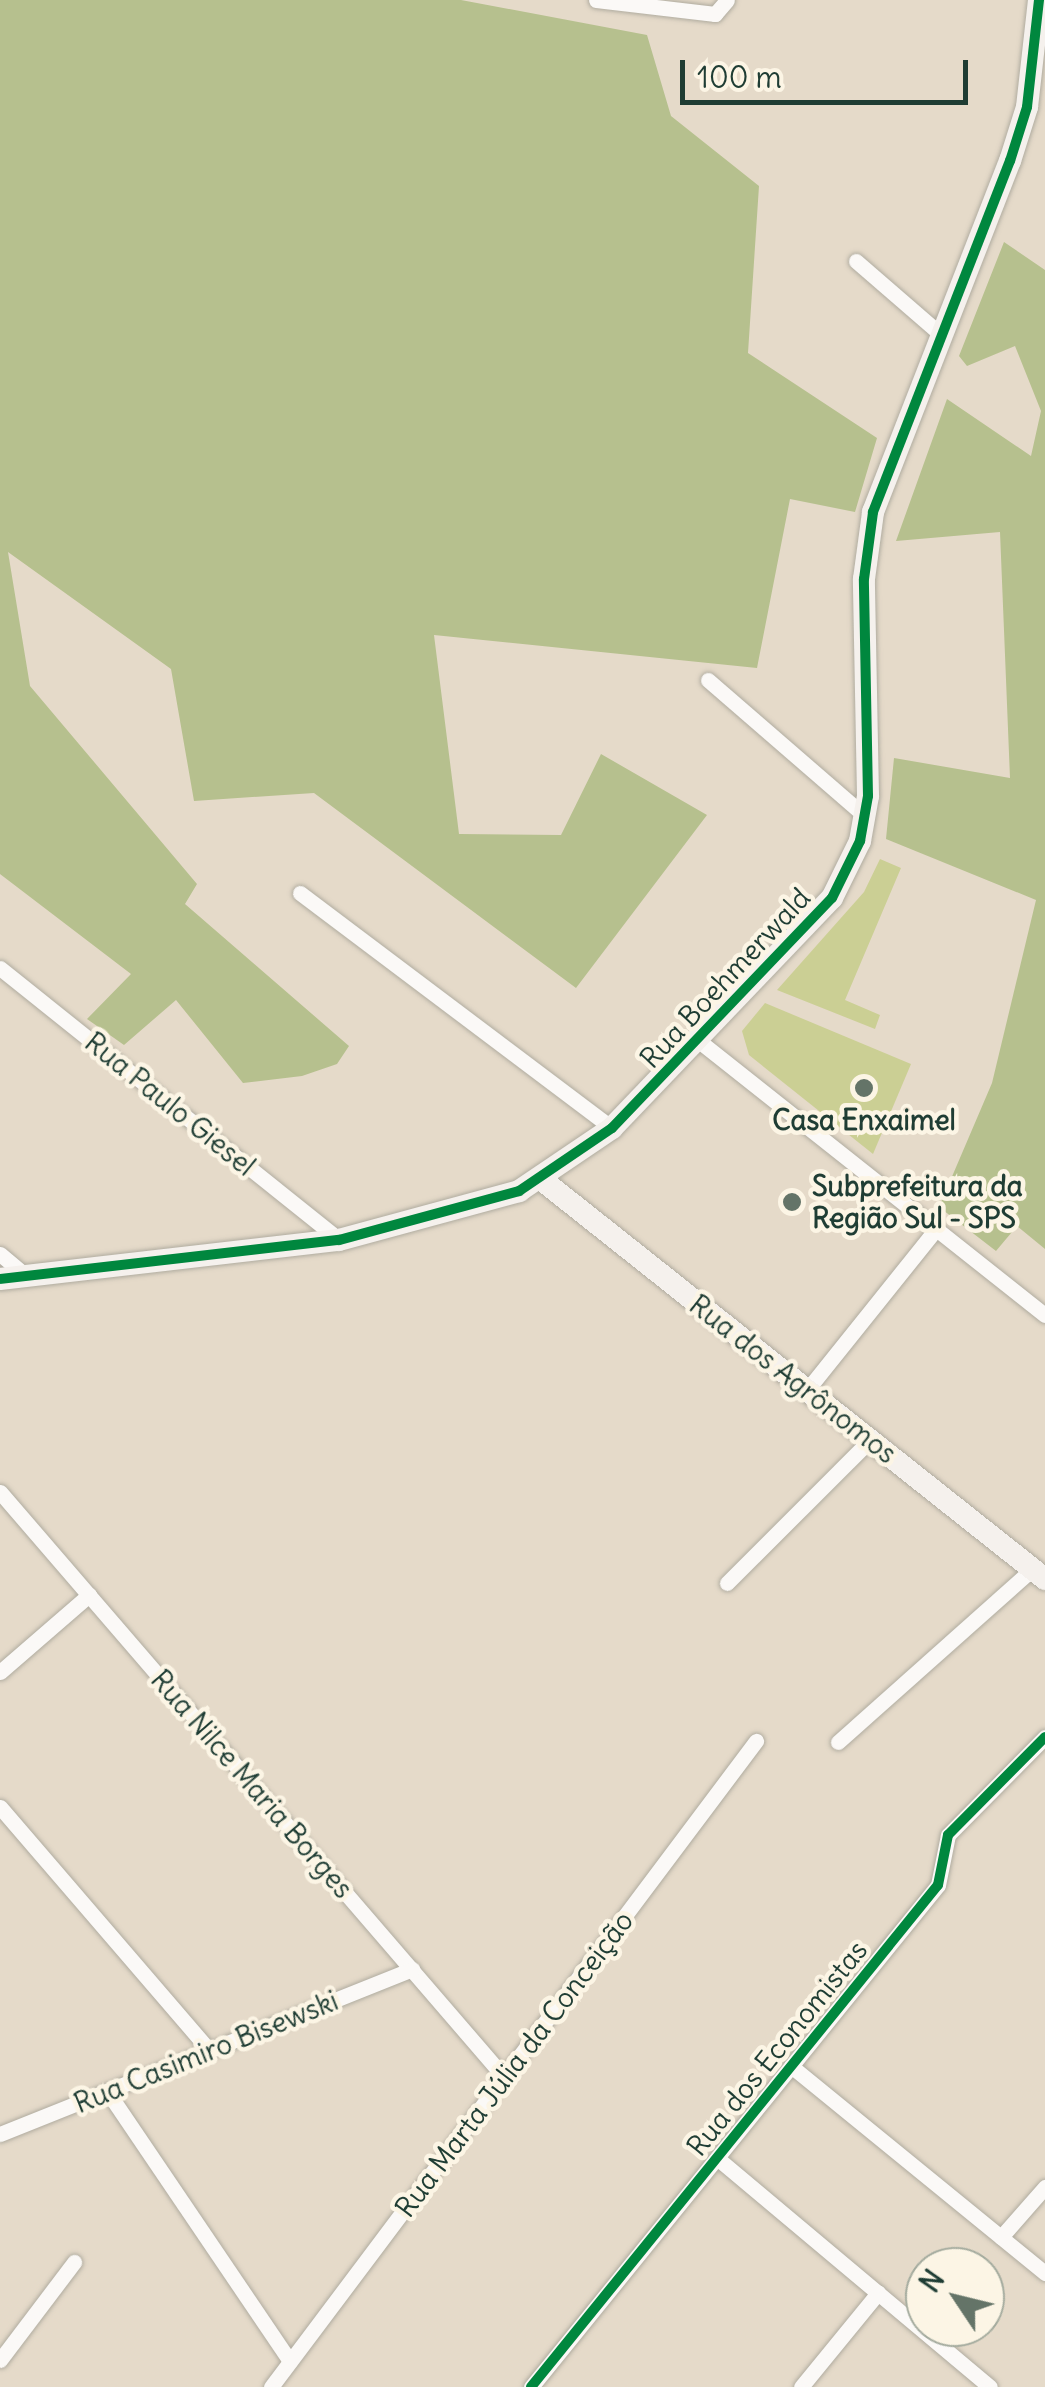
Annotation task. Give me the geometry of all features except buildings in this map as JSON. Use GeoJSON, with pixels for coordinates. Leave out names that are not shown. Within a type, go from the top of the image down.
{"type":"FeatureCollection","features":[{"type":"Feature","properties":{"kind":"main road","name":"Rua Boehmerwald"},"geometry":{"type":"LineString","coordinates":[[0,1279],[339,1240],[436,1220],[542,1180],[612,1128],[832,898],[865,816],[866,550],[881,477],[1028,108],[1039,0]]}},
{"type":"Feature","properties":{"kind":"main road","name":"Rua dos Agrônomos"},"geometry":{"type":"LineString","coordinates":[[542,1180],[1038,1574]]}},
{"type":"Feature","properties":{"kind":"street"},"geometry":{"type":"LineString","coordinates":[[596,0],[714,14],[726,0]]}},
{"type":"Feature","properties":{"kind":"street"},"geometry":{"type":"LineString","coordinates":[[856,262],[938,332]]}},
{"type":"Feature","properties":{"kind":"street"},"geometry":{"type":"LineString","coordinates":[[708,680],[865,816]]}},
{"type":"Feature","properties":{"kind":"street"},"geometry":{"type":"LineString","coordinates":[[300,893],[612,1128]]}},
{"type":"Feature","properties":{"kind":"street","name":"Rua Paulo Giesel"},"geometry":{"type":"LineString","coordinates":[[0,968],[339,1240]]}},
{"type":"Feature","properties":{"kind":"street"},"geometry":{"type":"LineString","coordinates":[[698,1041],[1045,1315]]}},
{"type":"Feature","properties":{"kind":"street"},"geometry":{"type":"LineString","coordinates":[[807,1390],[936,1228]]}},
{"type":"Feature","properties":{"kind":"street"},"geometry":{"type":"LineString","coordinates":[[0,1254],[25,1275]]}},
{"type":"Feature","properties":{"kind":"street"},"geometry":{"type":"LineString","coordinates":[[727,1583],[870,1440]]}},
{"type":"Feature","properties":{"kind":"street","name":"Rua Nilce Maria Borges"},"geometry":{"type":"LineString","coordinates":[[0,1492],[504,2077]]}},
{"type":"Feature","properties":{"kind":"street"},"geometry":{"type":"LineString","coordinates":[[838,1742],[1038,1574]]}},
{"type":"Feature","properties":{"kind":"street"},"geometry":{"type":"LineString","coordinates":[[0,1672],[89,1595]]}},
{"type":"Feature","properties":{"kind":"street","name":"Rua dos Economistas"},"geometry":{"type":"LineString","coordinates":[[531,2387],[938,1884],[948,1835],[1045,1737]]}},
{"type":"Feature","properties":{"kind":"street","name":"Rua Marta Júlia da Conceição"},"geometry":{"type":"LineString","coordinates":[[271,2387],[756,1740]]}},
{"type":"Feature","properties":{"kind":"street"},"geometry":{"type":"LineString","coordinates":[[0,1807],[209,2050]]}},
{"type":"Feature","properties":{"kind":"street","name":"Rua Casimiro Bisewski"},"geometry":{"type":"LineString","coordinates":[[0,2134],[412,1970]]}},
{"type":"Feature","properties":{"kind":"street"},"geometry":{"type":"LineString","coordinates":[[791,2066],[1045,2273]]}},
{"type":"Feature","properties":{"kind":"street"},"geometry":{"type":"LineString","coordinates":[[108,2091],[290,2361]]}},
{"type":"Feature","properties":{"kind":"street"},"geometry":{"type":"LineString","coordinates":[[716,2158],[990,2387]]}},
{"type":"Feature","properties":{"kind":"street"},"geometry":{"type":"LineString","coordinates":[[1001,2237],[1045,2187]]}},
{"type":"Feature","properties":{"kind":"street"},"geometry":{"type":"LineString","coordinates":[[0,2360],[74,2262]]}},
{"type":"Feature","properties":{"kind":"street"},"geometry":{"type":"LineString","coordinates":[[801,2387],[878,2293]]}},
{"type":"Feature","properties":{"kind":"green space"},"geometry":{"type":"Polygon","coordinates":[[[0,0],[461,0],[647,35],[671,116],[759,186],[748,353],[877,438],[855,512],[790,499],[757,668],[434,635],[459,834],[561,835],[601,754],[707,815],[576,988],[314,793],[194,801],[171,669],[8,552],[30,686],[197,884],[185,904],[349,1046],[337,1064],[302,1076],[243,1083],[176,1000],[124,1045],[87,1019],[131,974],[0,874],[0,0]]]}},
{"type":"Feature","properties":{"kind":"green space"},"geometry":{"type":"Polygon","coordinates":[[[1004,242],[1045,270],[1045,1249],[1017,1226],[996,1251],[939,1207],[992,1083],[1036,900],[886,839],[894,758],[1010,778],[1000,532],[896,541],[947,399],[1031,456],[1041,411],[1015,346],[967,366],[959,356],[1004,242]]]}},
{"type":"Feature","properties":{"kind":"green space"},"geometry":{"type":"Polygon","coordinates":[[[880,859],[901,868],[845,1000],[880,1015],[875,1029],[777,990],[864,892],[880,859]]]}},
{"type":"Feature","properties":{"kind":"green space"},"geometry":{"type":"Polygon","coordinates":[[[765,1003],[911,1064],[873,1154],[749,1055],[742,1031],[765,1003]]]}},
{"type":"Feature","properties":{"kind":"cycle path"},"geometry":{"type":"LineString","coordinates":[[0,1279],[339,1240],[519,1191],[612,1128],[832,898],[860,841],[868,796],[864,579],[873,512],[1010,161],[1027,107],[1039,0]]}},
{"type":"Feature","properties":{"kind":"cycle path"},"geometry":{"type":"LineString","coordinates":[[531,2387],[938,1885],[948,1835],[1045,1737]]}},
{"type":"Feature","properties":{"kind":"place","name":"Casa Enxaimel"},"geometry":{"type":"Point","coordinates":[864,1088]}},
{"type":"Feature","properties":{"kind":"place","name":"Subprefeitura da Região Sul - SPS"},"geometry":{"type":"Point","coordinates":[792,1202]}}]}
